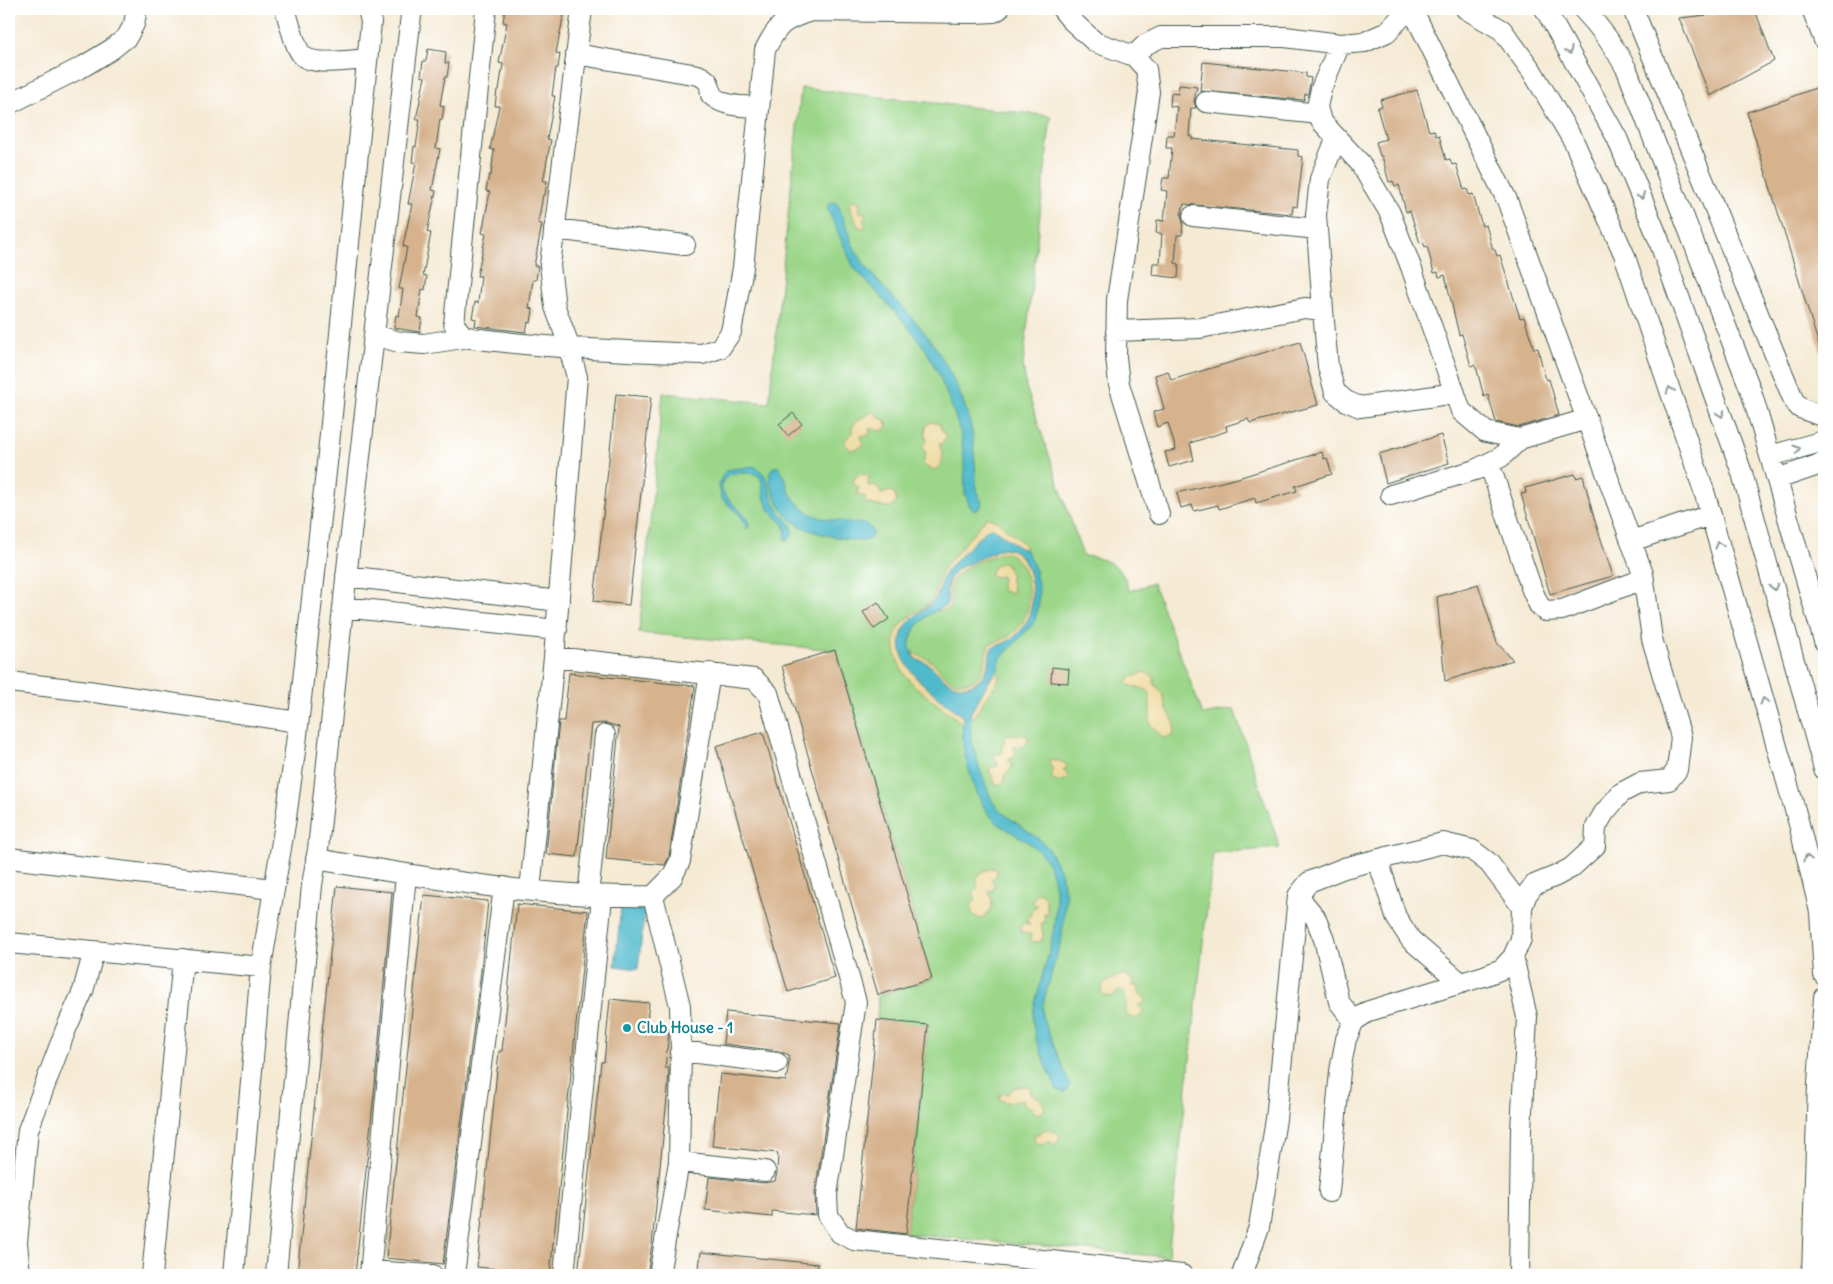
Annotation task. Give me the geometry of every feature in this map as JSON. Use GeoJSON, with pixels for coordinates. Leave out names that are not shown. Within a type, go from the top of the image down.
{"type":"FeatureCollection","features":[{"type":"Feature","properties":{"kind":"street"},"geometry":{"type":"LineString","coordinates":[[9,104],[112,50],[127,37],[134,24],[137,9]]}},
{"type":"Feature","properties":{"kind":"street"},"geometry":{"type":"LineString","coordinates":[[285,9],[301,55],[308,60],[368,59]]}},
{"type":"Feature","properties":{"kind":"street"},"geometry":{"type":"LineString","coordinates":[[234,1275],[260,967],[286,818],[328,454],[368,59],[371,22],[368,9]]}},
{"type":"Feature","properties":{"kind":"street"},"geometry":{"type":"LineString","coordinates":[[276,1275],[312,885],[346,576],[413,9]]}},
{"type":"Feature","properties":{"kind":"street"},"geometry":{"type":"LineString","coordinates":[[486,9],[454,324],[464,337],[469,338],[569,349],[702,354],[720,348],[731,332],[743,268],[765,50],[775,31],[790,18],[811,11],[974,13],[994,12],[999,9]]}},
{"type":"Feature","properties":{"kind":"street"},"geometry":{"type":"LineString","coordinates":[[530,890],[557,630],[577,378],[555,307],[550,265],[582,9]]}},
{"type":"Feature","properties":{"kind":"street"},"geometry":{"type":"LineString","coordinates":[[1062,9],[1095,42],[1134,56],[1146,69],[1150,92],[1117,300],[1116,357],[1119,384],[1159,514]]}},
{"type":"Feature","properties":{"kind":"street"},"geometry":{"type":"LineString","coordinates":[[1134,56],[1145,45],[1161,37],[1285,37],[1340,44],[1366,42],[1387,32],[1410,9],[1507,200],[1644,579],[1652,639],[1681,737],[1677,770],[1669,780],[1640,783],[1621,793],[1604,813],[1596,827],[1595,846],[1571,868],[1534,885],[1526,894],[1522,907],[1521,939],[1513,957],[1502,969],[1369,1010],[1354,1021],[1346,1039],[1340,1071],[1329,1192]]}},
{"type":"Feature","properties":{"kind":"street"},"geometry":{"type":"LineString","coordinates":[[1466,9],[1502,30],[1532,71],[1574,142],[1624,254],[1711,515],[1799,824],[1820,912],[1824,975]]}},
{"type":"Feature","properties":{"kind":"street"},"geometry":{"type":"LineString","coordinates":[[1470,9],[1478,11],[1499,9]]}},
{"type":"Feature","properties":{"kind":"street"},"geometry":{"type":"LineString","coordinates":[[1545,9],[1617,138],[1658,238],[1742,473],[1824,769]]}},
{"type":"Feature","properties":{"kind":"street"},"geometry":{"type":"LineString","coordinates":[[1583,9],[1601,27],[1628,70],[1751,391],[1824,641]]}},
{"type":"Feature","properties":{"kind":"street"},"geometry":{"type":"LineString","coordinates":[[1636,9],[1635,14],[1794,401],[1800,408],[1811,414],[1824,417]]}},
{"type":"Feature","properties":{"kind":"street"},"geometry":{"type":"LineString","coordinates":[[1812,9],[1824,40]]}},
{"type":"Feature","properties":{"kind":"street"},"geometry":{"type":"LineString","coordinates":[[1340,44],[1321,89],[1317,107],[1321,121],[1360,163],[1390,213],[1411,266],[1461,411],[1486,432],[1520,439],[1587,419]]}},
{"type":"Feature","properties":{"kind":"street"},"geometry":{"type":"LineString","coordinates":[[576,54],[698,75],[707,79],[710,83],[711,95],[718,102],[734,106],[759,107]]}},
{"type":"Feature","properties":{"kind":"street"},"geometry":{"type":"LineString","coordinates":[[1206,102],[1319,114]]}},
{"type":"Feature","properties":{"kind":"street"},"geometry":{"type":"LineString","coordinates":[[1336,139],[1320,179],[1316,215],[1328,367],[1335,392],[1346,402],[1360,407],[1455,393]]}},
{"type":"Feature","properties":{"kind":"street"},"geometry":{"type":"LineString","coordinates":[[1193,216],[1317,228]]}},
{"type":"Feature","properties":{"kind":"street"},"geometry":{"type":"LineString","coordinates":[[554,229],[685,245]]}},
{"type":"Feature","properties":{"kind":"street"},"geometry":{"type":"LineString","coordinates":[[1116,332],[1200,328],[1305,308],[1323,310]]}},
{"type":"Feature","properties":{"kind":"street"},"geometry":{"type":"LineString","coordinates":[[374,335],[399,342],[424,344],[469,338]]}},
{"type":"Feature","properties":{"kind":"street"},"geometry":{"type":"LineString","coordinates":[[1391,494],[1476,470],[1501,458],[1520,439]]}},
{"type":"Feature","properties":{"kind":"street"},"geometry":{"type":"LineString","coordinates":[[1770,456],[1824,441]]}},
{"type":"Feature","properties":{"kind":"street"},"geometry":{"type":"LineString","coordinates":[[1490,463],[1532,590],[1539,605],[1545,611],[1562,610],[1644,579]]}},
{"type":"Feature","properties":{"kind":"street"},"geometry":{"type":"LineString","coordinates":[[1777,480],[1824,463]]}},
{"type":"Feature","properties":{"kind":"street"},"geometry":{"type":"LineString","coordinates":[[1631,541],[1711,515]]}},
{"type":"Feature","properties":{"kind":"street"},"geometry":{"type":"LineString","coordinates":[[346,576],[559,601]]}},
{"type":"Feature","properties":{"kind":"street"},"geometry":{"type":"LineString","coordinates":[[474,621],[478,592]]}},
{"type":"Feature","properties":{"kind":"street"},"geometry":{"type":"LineString","coordinates":[[343,607],[557,630]]}},
{"type":"Feature","properties":{"kind":"street"},"geometry":{"type":"LineString","coordinates":[[554,657],[754,679],[768,693],[856,1002],[827,1195],[828,1215],[840,1233],[854,1240],[1125,1272],[1182,1275]]}},
{"type":"Feature","properties":{"kind":"street"},"geometry":{"type":"LineString","coordinates":[[316,860],[504,888],[595,896],[653,896],[672,877],[680,861],[710,673]]}},
{"type":"Feature","properties":{"kind":"street"},"geometry":{"type":"LineString","coordinates":[[9,682],[88,691],[298,722]]}},
{"type":"Feature","properties":{"kind":"street"},"geometry":{"type":"LineString","coordinates":[[564,1275],[595,896],[605,735]]}},
{"type":"Feature","properties":{"kind":"street"},"geometry":{"type":"LineString","coordinates":[[1242,1275],[1259,1227],[1276,1119],[1298,896],[1309,882],[1344,868],[1443,843],[1472,850],[1489,863],[1522,907]]}},
{"type":"Feature","properties":{"kind":"street"},"geometry":{"type":"LineString","coordinates":[[9,858],[273,889]]}},
{"type":"Feature","properties":{"kind":"street"},"geometry":{"type":"LineString","coordinates":[[1378,860],[1396,917],[1411,940],[1461,983]]}},
{"type":"Feature","properties":{"kind":"street"},"geometry":{"type":"LineString","coordinates":[[406,874],[370,1273],[432,1275]]}},
{"type":"Feature","properties":{"kind":"street"},"geometry":{"type":"LineString","coordinates":[[454,1275],[504,888]]}},
{"type":"Feature","properties":{"kind":"street"},"geometry":{"type":"LineString","coordinates":[[653,896],[680,1006],[681,1051],[679,1162],[659,1275]]}},
{"type":"Feature","properties":{"kind":"street"},"geometry":{"type":"LineString","coordinates":[[1298,896],[1315,917],[1324,939],[1339,1002],[1354,1021]]}},
{"type":"Feature","properties":{"kind":"street"},"geometry":{"type":"LineString","coordinates":[[9,942],[260,967]]}},
{"type":"Feature","properties":{"kind":"street"},"geometry":{"type":"LineString","coordinates":[[20,1275],[17,1242],[28,1130],[66,1029],[83,991],[94,951]]}},
{"type":"Feature","properties":{"kind":"street"},"geometry":{"type":"LineString","coordinates":[[1513,957],[1527,1017],[1521,1130],[1519,1275]]}},
{"type":"Feature","properties":{"kind":"street"},"geometry":{"type":"LineString","coordinates":[[152,1275],[182,959]]}},
{"type":"Feature","properties":{"kind":"street"},"geometry":{"type":"LineString","coordinates":[[1812,1275],[1818,1083],[1824,997]]}},
{"type":"Feature","properties":{"kind":"street"},"geometry":{"type":"LineString","coordinates":[[681,1051],[777,1063]]}},
{"type":"Feature","properties":{"kind":"street"},"geometry":{"type":"LineString","coordinates":[[679,1162],[765,1171]]}},
{"type":"Feature","properties":{"kind":"green space"},"geometry":{"type":"Polygon","coordinates":[[[801,88],[1051,116],[1023,365],[1026,387],[1083,556],[1094,557],[1111,563],[1120,570],[1129,591],[1153,583],[1203,715],[1234,709],[1280,848],[1213,853],[1168,1257],[906,1234],[928,1026],[877,1020],[878,995],[932,979],[836,650],[639,633],[663,393],[769,403],[801,88]]]}},
{"type":"Feature","properties":{"kind":"sand"},"geometry":{"type":"Polygon","coordinates":[[[853,200],[860,202],[859,212],[866,213],[863,221],[866,225],[864,228],[859,227],[850,209],[849,205],[853,200]]]}},
{"type":"Feature","properties":{"kind":"sand"},"geometry":{"type":"Polygon","coordinates":[[[871,412],[875,412],[879,418],[886,420],[887,427],[882,431],[870,428],[869,436],[862,435],[860,438],[864,444],[859,448],[851,450],[845,444],[845,440],[852,434],[855,423],[871,412]]]}},
{"type":"Feature","properties":{"kind":"sand"},"geometry":{"type":"Polygon","coordinates":[[[931,422],[940,424],[946,436],[943,444],[939,444],[942,463],[933,470],[923,465],[926,452],[923,449],[923,445],[927,441],[926,426],[931,422]]]}},
{"type":"Feature","properties":{"kind":"sand"},"geometry":{"type":"Polygon","coordinates":[[[862,474],[869,476],[868,486],[874,485],[878,487],[881,494],[891,491],[895,494],[897,501],[891,508],[865,503],[866,497],[857,494],[859,487],[854,485],[853,482],[855,477],[862,474]]]}},
{"type":"Feature","properties":{"kind":"sand"},"geometry":{"type":"Polygon","coordinates":[[[987,517],[997,521],[1023,543],[1025,549],[1021,549],[993,528],[941,586],[934,599],[917,614],[902,633],[916,678],[963,717],[963,724],[909,680],[897,658],[895,639],[896,633],[902,624],[931,600],[942,570],[987,517]]]}},
{"type":"Feature","properties":{"kind":"sand"},"geometry":{"type":"Polygon","coordinates":[[[1002,548],[1015,552],[1023,559],[1028,568],[1032,601],[1028,621],[1016,636],[990,651],[990,660],[986,671],[978,680],[962,686],[951,684],[927,664],[916,660],[912,651],[927,658],[952,681],[968,682],[978,676],[983,667],[989,644],[1009,636],[1019,627],[1024,619],[1028,608],[1029,596],[1025,573],[1020,563],[1012,556],[1003,552],[971,565],[957,575],[952,582],[949,609],[937,611],[948,602],[948,584],[957,569],[1002,548]]]}},
{"type":"Feature","properties":{"kind":"sand"},"geometry":{"type":"Polygon","coordinates":[[[1003,562],[1007,565],[1012,576],[1010,578],[1013,589],[1011,593],[1003,591],[1001,587],[1002,576],[994,577],[990,575],[998,564],[1003,562]]]}},
{"type":"Feature","properties":{"kind":"sand"},"geometry":{"type":"Polygon","coordinates":[[[997,672],[999,679],[970,722],[970,714],[992,676],[997,672]]]}},
{"type":"Feature","properties":{"kind":"sand"},"geometry":{"type":"Polygon","coordinates":[[[1145,672],[1154,677],[1154,683],[1162,693],[1167,709],[1175,724],[1173,736],[1163,738],[1150,724],[1150,694],[1147,690],[1128,685],[1128,679],[1145,672]]]}},
{"type":"Feature","properties":{"kind":"sand"},"geometry":{"type":"Polygon","coordinates":[[[1008,734],[1025,735],[1028,738],[1028,742],[1023,747],[1013,747],[1016,752],[1013,758],[1008,760],[1012,768],[1005,774],[1004,782],[995,785],[993,776],[989,771],[992,766],[997,767],[998,764],[994,756],[995,754],[1001,754],[1003,751],[1001,744],[1005,742],[1003,737],[1008,734]]]}},
{"type":"Feature","properties":{"kind":"sand"},"geometry":{"type":"Polygon","coordinates":[[[1050,759],[1065,763],[1067,767],[1063,770],[1069,777],[1066,780],[1056,781],[1051,777],[1053,771],[1049,762],[1050,759]]]}},
{"type":"Feature","properties":{"kind":"sand"},"geometry":{"type":"Polygon","coordinates":[[[994,868],[997,870],[997,874],[991,880],[995,885],[992,891],[988,891],[992,899],[992,907],[980,919],[972,914],[971,911],[976,898],[973,895],[978,887],[976,879],[983,871],[994,868]]]}},
{"type":"Feature","properties":{"kind":"sand"},"geometry":{"type":"Polygon","coordinates":[[[1037,893],[1041,893],[1046,898],[1048,910],[1047,913],[1044,913],[1045,923],[1041,923],[1042,941],[1033,942],[1030,940],[1031,934],[1022,933],[1020,929],[1023,923],[1030,923],[1026,921],[1031,914],[1031,910],[1037,906],[1032,901],[1037,893]]]}},
{"type":"Feature","properties":{"kind":"sand"},"geometry":{"type":"Polygon","coordinates":[[[1124,974],[1133,979],[1132,986],[1138,986],[1140,994],[1146,999],[1144,1004],[1138,1005],[1143,1014],[1136,1019],[1127,1016],[1124,991],[1119,990],[1113,997],[1105,996],[1101,992],[1103,984],[1124,974]]]}},
{"type":"Feature","properties":{"kind":"sand"},"geometry":{"type":"Polygon","coordinates":[[[1030,1087],[1031,1094],[1038,1097],[1043,1103],[1045,1108],[1040,1114],[1035,1113],[1032,1107],[1026,1106],[1023,1100],[1008,1102],[999,1098],[1004,1093],[1008,1094],[1013,1088],[1030,1087]]]}},
{"type":"Feature","properties":{"kind":"sand"},"geometry":{"type":"Polygon","coordinates":[[[1045,1129],[1052,1133],[1054,1131],[1057,1132],[1060,1135],[1059,1140],[1055,1144],[1052,1144],[1049,1140],[1043,1145],[1038,1144],[1034,1140],[1034,1134],[1039,1134],[1045,1129]]]}},
{"type":"Feature","properties":{"kind":"water"},"geometry":{"type":"Polygon","coordinates":[[[833,202],[839,207],[854,248],[865,266],[926,335],[956,384],[970,423],[978,495],[982,502],[980,508],[974,511],[970,507],[965,494],[961,435],[938,373],[926,350],[907,325],[854,268],[827,208],[833,202]]]}},
{"type":"Feature","properties":{"kind":"water"},"geometry":{"type":"Polygon","coordinates":[[[753,466],[759,469],[766,478],[777,509],[792,527],[789,540],[786,540],[784,525],[768,508],[761,479],[758,475],[730,474],[723,481],[722,488],[724,494],[743,513],[749,527],[747,529],[741,516],[721,498],[719,484],[727,470],[753,466]]]}},
{"type":"Feature","properties":{"kind":"water"},"geometry":{"type":"Polygon","coordinates":[[[773,467],[778,467],[781,470],[791,495],[808,512],[826,519],[868,525],[873,533],[871,538],[864,541],[853,540],[818,533],[798,525],[783,511],[777,501],[769,477],[773,467]]]}},
{"type":"Feature","properties":{"kind":"water"},"geometry":{"type":"Polygon","coordinates":[[[993,528],[1021,549],[1025,549],[1034,566],[1039,590],[1038,609],[1034,623],[1001,658],[997,672],[992,676],[970,714],[971,737],[979,767],[992,801],[1000,811],[1039,839],[1048,848],[1061,873],[1066,896],[1062,936],[1043,1004],[1042,1016],[1070,1085],[1065,1092],[1057,1090],[1045,1064],[1035,1037],[1033,1018],[1049,953],[1056,909],[1053,880],[1049,866],[1032,845],[1001,826],[984,807],[967,763],[963,745],[963,717],[917,678],[907,665],[902,653],[901,639],[906,626],[934,601],[945,573],[987,529],[993,528]],[[1002,548],[957,569],[947,586],[948,601],[946,606],[931,613],[924,619],[913,633],[910,641],[910,649],[917,660],[926,663],[945,680],[955,685],[967,686],[977,682],[986,671],[992,647],[1005,643],[1019,633],[1027,622],[1032,601],[1032,590],[1027,568],[1023,559],[1015,552],[1002,548]]]}},
{"type":"Feature","properties":{"kind":"water"},"geometry":{"type":"Polygon","coordinates":[[[621,905],[645,908],[638,969],[615,966],[621,905]]]}},
{"type":"Feature","properties":{"kind":"building"},"geometry":{"type":"Polygon","coordinates":[[[505,9],[560,9],[560,12],[564,13],[556,53],[560,54],[558,68],[556,68],[552,96],[555,96],[547,139],[551,140],[543,181],[547,181],[538,223],[542,224],[534,266],[538,266],[536,280],[533,280],[529,308],[533,309],[531,323],[528,322],[526,332],[475,326],[476,319],[472,318],[475,302],[478,303],[481,276],[477,276],[486,234],[482,233],[490,192],[486,191],[489,175],[491,175],[494,150],[490,149],[499,106],[495,106],[503,64],[499,63],[507,23],[503,22],[505,9]]]}},
{"type":"Feature","properties":{"kind":"building"},"geometry":{"type":"Polygon","coordinates":[[[1755,10],[1774,61],[1710,96],[1679,18],[1755,10]]]}},
{"type":"Feature","properties":{"kind":"building"},"geometry":{"type":"Polygon","coordinates":[[[428,49],[446,52],[445,63],[449,63],[440,105],[444,106],[436,148],[440,149],[432,190],[436,191],[427,232],[431,233],[423,275],[427,276],[425,290],[422,289],[418,317],[422,318],[420,332],[394,328],[396,315],[399,316],[403,289],[399,289],[407,247],[403,246],[412,204],[408,204],[416,163],[412,162],[420,119],[416,119],[425,77],[421,76],[423,61],[426,61],[428,49]]]}},
{"type":"Feature","properties":{"kind":"building"},"geometry":{"type":"Polygon","coordinates":[[[1203,62],[1306,73],[1306,77],[1311,78],[1308,94],[1305,94],[1304,100],[1200,91],[1203,62]]]}},
{"type":"Feature","properties":{"kind":"building"},"geometry":{"type":"Polygon","coordinates":[[[1179,85],[1197,87],[1194,101],[1196,108],[1191,108],[1189,136],[1192,136],[1192,139],[1298,150],[1298,156],[1303,157],[1297,207],[1293,206],[1292,214],[1184,204],[1181,215],[1183,222],[1182,235],[1177,235],[1175,263],[1179,264],[1178,278],[1152,275],[1153,263],[1160,263],[1162,234],[1156,233],[1157,220],[1164,221],[1167,191],[1161,190],[1163,178],[1169,178],[1172,148],[1166,148],[1167,135],[1174,135],[1177,107],[1170,106],[1171,93],[1178,94],[1179,85]]]}},
{"type":"Feature","properties":{"kind":"building"},"geometry":{"type":"Polygon","coordinates":[[[1821,86],[1824,94],[1824,352],[1821,352],[1747,112],[1821,86]]]}},
{"type":"Feature","properties":{"kind":"building"},"geometry":{"type":"Polygon","coordinates":[[[1417,90],[1429,131],[1434,130],[1436,136],[1439,135],[1446,160],[1450,159],[1452,165],[1456,164],[1464,190],[1467,189],[1469,195],[1473,194],[1482,226],[1486,225],[1493,250],[1495,250],[1497,256],[1500,255],[1520,318],[1524,317],[1534,349],[1538,348],[1544,374],[1547,380],[1549,379],[1559,415],[1519,427],[1496,422],[1488,395],[1484,397],[1477,370],[1474,365],[1471,366],[1462,334],[1459,335],[1445,275],[1439,277],[1438,272],[1434,273],[1427,246],[1425,247],[1423,242],[1420,243],[1410,211],[1406,212],[1399,185],[1395,186],[1393,181],[1389,182],[1376,142],[1386,139],[1377,108],[1382,106],[1380,100],[1417,90]]]}},
{"type":"Feature","properties":{"kind":"building"},"geometry":{"type":"Polygon","coordinates":[[[1300,342],[1318,405],[1250,423],[1248,419],[1226,426],[1227,431],[1190,443],[1194,460],[1169,467],[1165,452],[1176,450],[1168,423],[1157,427],[1153,412],[1164,409],[1155,375],[1168,371],[1171,380],[1300,342]]]}},
{"type":"Feature","properties":{"kind":"building"},"geometry":{"type":"Polygon","coordinates":[[[616,394],[651,397],[629,605],[594,601],[616,394]]]}},
{"type":"Feature","properties":{"kind":"building"},"geometry":{"type":"Polygon","coordinates":[[[793,413],[802,424],[788,436],[779,424],[793,413]]]}},
{"type":"Feature","properties":{"kind":"building"},"geometry":{"type":"Polygon","coordinates":[[[1441,435],[1449,463],[1386,483],[1379,454],[1441,435]]]}},
{"type":"Feature","properties":{"kind":"building"},"geometry":{"type":"Polygon","coordinates":[[[1322,452],[1324,459],[1327,458],[1332,474],[1295,486],[1297,491],[1256,503],[1255,498],[1219,509],[1218,505],[1194,511],[1192,505],[1181,508],[1177,493],[1238,478],[1322,452]]]}},
{"type":"Feature","properties":{"kind":"building"},"geometry":{"type":"Polygon","coordinates":[[[1575,474],[1576,478],[1583,476],[1594,518],[1613,576],[1550,594],[1521,494],[1526,493],[1525,488],[1575,474]]]}},
{"type":"Feature","properties":{"kind":"building"},"geometry":{"type":"Polygon","coordinates":[[[1478,584],[1497,643],[1513,660],[1445,681],[1437,597],[1478,584]]]}},
{"type":"Feature","properties":{"kind":"building"},"geometry":{"type":"Polygon","coordinates":[[[878,602],[889,619],[874,629],[863,612],[878,602]]]}},
{"type":"Feature","properties":{"kind":"building"},"geometry":{"type":"Polygon","coordinates":[[[835,650],[932,979],[878,995],[782,666],[835,650]]]}},
{"type":"Feature","properties":{"kind":"building"},"geometry":{"type":"Polygon","coordinates":[[[1052,667],[1069,669],[1068,683],[1051,682],[1052,667]]]}},
{"type":"Feature","properties":{"kind":"building"},"geometry":{"type":"Polygon","coordinates":[[[569,673],[695,686],[669,857],[665,865],[606,859],[619,727],[606,723],[591,724],[577,857],[546,854],[559,721],[564,721],[569,673]]]}},
{"type":"Feature","properties":{"kind":"building"},"geometry":{"type":"Polygon","coordinates":[[[763,732],[835,978],[788,992],[716,746],[763,732]]]}},
{"type":"Feature","properties":{"kind":"building"},"geometry":{"type":"Polygon","coordinates":[[[337,886],[392,892],[375,1084],[355,1275],[297,1275],[337,886]]]}},
{"type":"Feature","properties":{"kind":"building"},"geometry":{"type":"Polygon","coordinates":[[[424,895],[488,901],[481,971],[443,1264],[386,1258],[424,895]]]}},
{"type":"Feature","properties":{"kind":"building"},"geometry":{"type":"Polygon","coordinates":[[[517,904],[588,911],[550,1274],[477,1267],[499,1051],[502,1051],[517,904]]]}},
{"type":"Feature","properties":{"kind":"building"},"geometry":{"type":"Polygon","coordinates":[[[610,999],[649,1003],[646,1030],[669,1032],[665,1068],[669,1068],[668,1089],[647,1275],[578,1275],[601,1062],[604,1062],[610,999]]]}},
{"type":"Feature","properties":{"kind":"building"},"geometry":{"type":"Polygon","coordinates":[[[726,1012],[841,1023],[815,1193],[816,1215],[772,1211],[772,1217],[705,1210],[709,1177],[764,1183],[775,1181],[777,1173],[778,1153],[712,1146],[720,1074],[786,1081],[789,1064],[789,1055],[779,1051],[723,1044],[726,1012]]]}},
{"type":"Feature","properties":{"kind":"building"},"geometry":{"type":"Polygon","coordinates":[[[877,1020],[928,1025],[906,1234],[856,1228],[877,1020]]]}},
{"type":"Feature","properties":{"kind":"building"},"geometry":{"type":"Polygon","coordinates":[[[701,1252],[818,1264],[816,1275],[698,1275],[701,1252]]]}},
{"type":"Feature","properties":{"kind":"place","name":"Club House - 1"},"geometry":{"type":"Point","coordinates":[627,1028]}}]}
